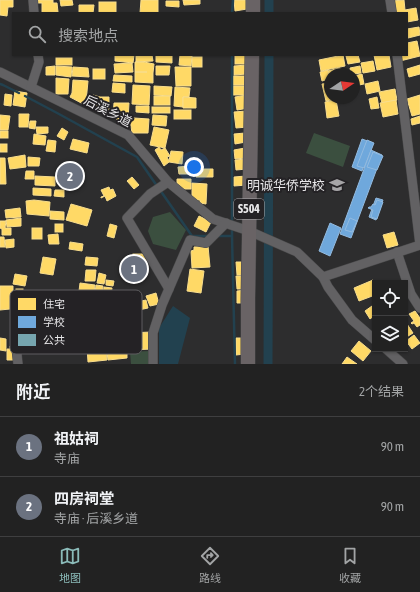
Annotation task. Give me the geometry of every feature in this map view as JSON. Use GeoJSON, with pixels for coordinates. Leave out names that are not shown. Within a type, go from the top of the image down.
{"type":"FeatureCollection","features":[{"type":"Feature","properties":{"kind":"main road"},"geometry":{"type":"LineString","coordinates":[[253,0],[253,12]]}},
{"type":"Feature","properties":{"kind":"main road","name":"S504"},"geometry":{"type":"LineString","coordinates":[[248,364],[245,230],[252,56]]}},
{"type":"Feature","properties":{"kind":"street"},"geometry":{"type":"LineString","coordinates":[[32,0],[34,12]]}},
{"type":"Feature","properties":{"kind":"street"},"geometry":{"type":"LineString","coordinates":[[390,0],[392,12]]}},
{"type":"Feature","properties":{"kind":"street"},"geometry":{"type":"LineString","coordinates":[[31,87],[39,62],[38,56]]}},
{"type":"Feature","properties":{"kind":"street"},"geometry":{"type":"LineString","coordinates":[[323,277],[420,245],[397,56]]}},
{"type":"Feature","properties":{"kind":"street","name":"后溪乡道"},"geometry":{"type":"LineString","coordinates":[[0,72],[128,135],[162,186],[213,219],[245,230],[297,252],[323,277],[328,287],[352,320],[372,337]]}},
{"type":"Feature","properties":{"kind":"street"},"geometry":{"type":"LineString","coordinates":[[162,186],[150,194],[127,218],[169,289]]}},
{"type":"Feature","properties":{"kind":"street"},"geometry":{"type":"LineString","coordinates":[[153,364],[153,334],[162,305],[190,240],[206,243],[226,224]]}},
{"type":"Feature","properties":{"kind":"street"},"geometry":{"type":"LineString","coordinates":[[397,252],[411,294],[420,308]]}},
{"type":"Feature","properties":{"kind":"street"},"geometry":{"type":"LineString","coordinates":[[389,352],[403,364]]}},
{"type":"Feature","properties":{"kind":"street"},"geometry":{"type":"LineString","coordinates":[[17,354],[18,364]]}},
{"type":"Feature","properties":{"kind":"green space"},"geometry":{"type":"Polygon","coordinates":[[[314,133],[350,146],[343,167],[306,153],[314,133]]]}},
{"type":"Feature","properties":{"kind":"green space"},"geometry":{"type":"Polygon","coordinates":[[[170,212],[186,230],[176,250],[153,244],[148,231],[153,217],[170,212]]]}},
{"type":"Feature","properties":{"kind":"green space"},"geometry":{"type":"Polygon","coordinates":[[[142,351],[149,351],[150,364],[131,364],[130,354],[142,354],[142,351]]]}},
{"type":"Feature","properties":{"kind":"water"},"geometry":{"type":"Polygon","coordinates":[[[173,306],[190,318],[178,364],[159,364],[159,328],[173,306]]]}},
{"type":"Feature","properties":{"kind":"building: 住宅"},"geometry":{"type":"Polygon","coordinates":[[[0,0],[13,0],[13,7],[8,7],[7,16],[0,15],[0,0]]]}},
{"type":"Feature","properties":{"kind":"building: 住宅"},"geometry":{"type":"Polygon","coordinates":[[[37,0],[53,0],[53,3],[57,3],[58,12],[42,12],[42,3],[37,3],[37,0]]]}},
{"type":"Feature","properties":{"kind":"building: 住宅"},"geometry":{"type":"Polygon","coordinates":[[[60,0],[72,0],[73,5],[61,6],[60,0]]]}},
{"type":"Feature","properties":{"kind":"building: 住宅"},"geometry":{"type":"Polygon","coordinates":[[[141,0],[158,0],[158,12],[140,12],[141,0]]]}},
{"type":"Feature","properties":{"kind":"building: 住宅"},"geometry":{"type":"Polygon","coordinates":[[[183,0],[200,0],[200,4],[184,5],[183,0]]]}},
{"type":"Feature","properties":{"kind":"building: 住宅"},"geometry":{"type":"Polygon","coordinates":[[[234,0],[246,0],[247,9],[235,11],[234,0]]]}},
{"type":"Feature","properties":{"kind":"building: 住宅"},"geometry":{"type":"Polygon","coordinates":[[[404,0],[405,10],[416,8],[418,20],[408,22],[408,12],[394,12],[392,1],[404,0]]]}},
{"type":"Feature","properties":{"kind":"building: 住宅"},"geometry":{"type":"Polygon","coordinates":[[[166,1],[179,1],[179,7],[166,6],[166,1]]]}},
{"type":"Feature","properties":{"kind":"building: 住宅"},"geometry":{"type":"Polygon","coordinates":[[[99,2],[116,2],[116,12],[99,12],[99,2]]]}},
{"type":"Feature","properties":{"kind":"building: 住宅"},"geometry":{"type":"Polygon","coordinates":[[[79,5],[94,5],[93,12],[79,12],[79,5]]]}},
{"type":"Feature","properties":{"kind":"building: 住宅"},"geometry":{"type":"Polygon","coordinates":[[[419,27],[420,35],[408,38],[408,29],[419,27]]]}},
{"type":"Feature","properties":{"kind":"building: 住宅"},"geometry":{"type":"Polygon","coordinates":[[[417,41],[420,56],[400,61],[398,56],[408,56],[408,43],[417,41]]]}},
{"type":"Feature","properties":{"kind":"building: 住宅"},"geometry":{"type":"Polygon","coordinates":[[[115,56],[134,56],[133,63],[115,61],[115,56]]]}},
{"type":"Feature","properties":{"kind":"building: 住宅"},"geometry":{"type":"Polygon","coordinates":[[[136,56],[152,56],[153,61],[136,62],[136,56]]]}},
{"type":"Feature","properties":{"kind":"building: 住宅"},"geometry":{"type":"Polygon","coordinates":[[[156,56],[172,56],[172,63],[156,62],[156,56]]]}},
{"type":"Feature","properties":{"kind":"building: 住宅"},"geometry":{"type":"Polygon","coordinates":[[[180,56],[192,56],[191,66],[179,65],[180,56]]]}},
{"type":"Feature","properties":{"kind":"building: 住宅"},"geometry":{"type":"Polygon","coordinates":[[[235,56],[247,56],[247,64],[235,64],[235,56]]]}},
{"type":"Feature","properties":{"kind":"building: 住宅"},"geometry":{"type":"Polygon","coordinates":[[[343,56],[345,66],[324,68],[324,70],[321,71],[319,60],[343,56]]]}},
{"type":"Feature","properties":{"kind":"building: 住宅"},"geometry":{"type":"Polygon","coordinates":[[[346,56],[358,56],[360,62],[348,64],[346,56]]]}},
{"type":"Feature","properties":{"kind":"building: 住宅"},"geometry":{"type":"Polygon","coordinates":[[[374,56],[389,56],[391,67],[377,70],[374,56]]]}},
{"type":"Feature","properties":{"kind":"building: 住宅"},"geometry":{"type":"Polygon","coordinates":[[[192,57],[202,57],[202,67],[192,67],[192,57]]]}},
{"type":"Feature","properties":{"kind":"building: 住宅"},"geometry":{"type":"Polygon","coordinates":[[[56,58],[72,58],[72,65],[56,65],[56,58]]]}},
{"type":"Feature","properties":{"kind":"building: 住宅"},"geometry":{"type":"Polygon","coordinates":[[[373,61],[375,71],[363,73],[361,63],[373,61]]]}},
{"type":"Feature","properties":{"kind":"building: 住宅"},"geometry":{"type":"Polygon","coordinates":[[[135,62],[154,64],[153,83],[135,82],[135,62]]]}},
{"type":"Feature","properties":{"kind":"building: 住宅"},"geometry":{"type":"Polygon","coordinates":[[[132,63],[133,72],[115,73],[114,64],[132,63]]]}},
{"type":"Feature","properties":{"kind":"building: 住宅"},"geometry":{"type":"Polygon","coordinates":[[[247,65],[247,74],[234,75],[234,66],[247,65]]]}},
{"type":"Feature","properties":{"kind":"building: 住宅"},"geometry":{"type":"Polygon","coordinates":[[[420,65],[420,74],[409,77],[407,69],[420,65]]]}},
{"type":"Feature","properties":{"kind":"building: 住宅"},"geometry":{"type":"Polygon","coordinates":[[[55,66],[55,75],[46,75],[46,67],[55,66]]]}},
{"type":"Feature","properties":{"kind":"building: 住宅"},"geometry":{"type":"Polygon","coordinates":[[[56,66],[72,67],[71,77],[56,75],[56,66]]]}},
{"type":"Feature","properties":{"kind":"building: 住宅"},"geometry":{"type":"Polygon","coordinates":[[[156,66],[170,66],[169,75],[156,75],[156,66]]]}},
{"type":"Feature","properties":{"kind":"building: 住宅"},"geometry":{"type":"Polygon","coordinates":[[[360,66],[361,73],[360,68],[350,68],[360,66]]]}},
{"type":"Feature","properties":{"kind":"building: 住宅"},"geometry":{"type":"Polygon","coordinates":[[[73,67],[88,68],[89,77],[72,76],[73,67]]]}},
{"type":"Feature","properties":{"kind":"building: 住宅"},"geometry":{"type":"Polygon","coordinates":[[[175,67],[191,67],[191,86],[176,86],[175,67]]]}},
{"type":"Feature","properties":{"kind":"building: 住宅"},"geometry":{"type":"Polygon","coordinates":[[[93,69],[105,69],[105,79],[93,79],[93,69]]]}},
{"type":"Feature","properties":{"kind":"building: 住宅"},"geometry":{"type":"Polygon","coordinates":[[[324,71],[324,80],[322,81],[320,72],[324,71]]]}},
{"type":"Feature","properties":{"kind":"building: 住宅"},"geometry":{"type":"Polygon","coordinates":[[[360,74],[362,74],[364,84],[360,85],[360,74]]]}},
{"type":"Feature","properties":{"kind":"building: 住宅"},"geometry":{"type":"Polygon","coordinates":[[[114,75],[132,76],[132,82],[113,81],[114,75]]]}},
{"type":"Feature","properties":{"kind":"building: 住宅"},"geometry":{"type":"Polygon","coordinates":[[[233,76],[247,76],[247,85],[233,85],[233,76]]]}},
{"type":"Feature","properties":{"kind":"building: 住宅"},"geometry":{"type":"Polygon","coordinates":[[[56,78],[69,79],[68,94],[56,94],[56,78]]]}},
{"type":"Feature","properties":{"kind":"building: 住宅"},"geometry":{"type":"Polygon","coordinates":[[[73,80],[88,81],[85,105],[70,97],[72,93],[73,80]]]}},
{"type":"Feature","properties":{"kind":"building: 住宅"},"geometry":{"type":"Polygon","coordinates":[[[378,81],[380,91],[367,94],[365,84],[378,81]]]}},
{"type":"Feature","properties":{"kind":"building: 住宅"},"geometry":{"type":"Polygon","coordinates":[[[113,83],[125,84],[125,93],[112,92],[113,83]]]}},
{"type":"Feature","properties":{"kind":"building: 住宅"},"geometry":{"type":"Polygon","coordinates":[[[133,85],[150,86],[149,105],[132,104],[133,85]]]}},
{"type":"Feature","properties":{"kind":"building: 住宅"},"geometry":{"type":"Polygon","coordinates":[[[154,86],[172,87],[171,96],[154,95],[154,86]]]}},
{"type":"Feature","properties":{"kind":"building: 住宅"},"geometry":{"type":"Polygon","coordinates":[[[233,86],[246,86],[246,95],[233,95],[233,86]]]}},
{"type":"Feature","properties":{"kind":"building: 住宅"},"geometry":{"type":"Polygon","coordinates":[[[175,87],[190,88],[189,97],[183,97],[183,107],[174,106],[175,87]]]}},
{"type":"Feature","properties":{"kind":"building: 住宅"},"geometry":{"type":"Polygon","coordinates":[[[395,89],[397,100],[382,103],[379,92],[395,89]]]}},
{"type":"Feature","properties":{"kind":"building: 住宅"},"geometry":{"type":"Polygon","coordinates":[[[15,91],[27,93],[25,107],[13,105],[15,91]]]}},
{"type":"Feature","properties":{"kind":"building: 住宅"},"geometry":{"type":"Polygon","coordinates":[[[5,94],[12,95],[11,106],[4,105],[5,94]]]}},
{"type":"Feature","properties":{"kind":"building: 住宅"},"geometry":{"type":"Polygon","coordinates":[[[93,95],[109,97],[109,110],[99,109],[100,101],[98,109],[90,107],[93,95]]]}},
{"type":"Feature","properties":{"kind":"building: 住宅"},"geometry":{"type":"Polygon","coordinates":[[[247,95],[249,108],[237,110],[235,97],[247,95]]]}},
{"type":"Feature","properties":{"kind":"building: 住宅"},"geometry":{"type":"Polygon","coordinates":[[[420,95],[420,114],[412,116],[407,99],[420,95]]]}},
{"type":"Feature","properties":{"kind":"building: 住宅"},"geometry":{"type":"Polygon","coordinates":[[[154,96],[170,96],[170,105],[154,105],[154,96]]]}},
{"type":"Feature","properties":{"kind":"building: 住宅"},"geometry":{"type":"Polygon","coordinates":[[[183,97],[196,98],[196,108],[183,108],[183,97]]]}},
{"type":"Feature","properties":{"kind":"building: 住宅"},"geometry":{"type":"Polygon","coordinates":[[[377,97],[379,108],[371,109],[369,99],[377,97]]]}},
{"type":"Feature","properties":{"kind":"building: 住宅"},"geometry":{"type":"Polygon","coordinates":[[[396,100],[398,114],[383,117],[380,103],[396,100]]]}},
{"type":"Feature","properties":{"kind":"building: 住宅"},"geometry":{"type":"Polygon","coordinates":[[[114,103],[129,103],[128,120],[116,119],[117,116],[113,116],[114,103]]]}},
{"type":"Feature","properties":{"kind":"building: 住宅"},"geometry":{"type":"Polygon","coordinates":[[[325,104],[337,104],[339,116],[327,118],[325,104]]]}},
{"type":"Feature","properties":{"kind":"building: 住宅"},"geometry":{"type":"Polygon","coordinates":[[[136,106],[149,106],[149,113],[136,112],[136,106]]]}},
{"type":"Feature","properties":{"kind":"building: 住宅"},"geometry":{"type":"Polygon","coordinates":[[[152,107],[170,107],[170,113],[152,113],[152,107]]]}},
{"type":"Feature","properties":{"kind":"building: 住宅"},"geometry":{"type":"Polygon","coordinates":[[[174,110],[191,110],[191,119],[174,119],[174,110]]]}},
{"type":"Feature","properties":{"kind":"building: 住宅"},"geometry":{"type":"Polygon","coordinates":[[[246,111],[248,127],[236,128],[234,112],[246,111]]]}},
{"type":"Feature","properties":{"kind":"building: 住宅"},"geometry":{"type":"Polygon","coordinates":[[[19,114],[29,114],[28,127],[19,127],[19,114]]]}},
{"type":"Feature","properties":{"kind":"building: 住宅"},"geometry":{"type":"Polygon","coordinates":[[[0,115],[10,116],[8,130],[0,130],[0,115]]]}},
{"type":"Feature","properties":{"kind":"building: 住宅"},"geometry":{"type":"Polygon","coordinates":[[[153,115],[167,116],[166,126],[152,125],[153,115]]]}},
{"type":"Feature","properties":{"kind":"building: 住宅"},"geometry":{"type":"Polygon","coordinates":[[[420,116],[420,123],[412,125],[411,119],[420,116]]]}},
{"type":"Feature","properties":{"kind":"building: 住宅"},"geometry":{"type":"Polygon","coordinates":[[[130,119],[149,119],[148,133],[132,133],[130,119]]]}},
{"type":"Feature","properties":{"kind":"building: 住宅"},"geometry":{"type":"Polygon","coordinates":[[[30,121],[36,121],[35,129],[29,128],[30,121]]]}},
{"type":"Feature","properties":{"kind":"building: 住宅"},"geometry":{"type":"Polygon","coordinates":[[[36,127],[48,127],[48,133],[37,134],[36,127]]]}},
{"type":"Feature","properties":{"kind":"building: 住宅"},"geometry":{"type":"Polygon","coordinates":[[[154,127],[169,130],[165,148],[150,145],[154,127]]]}},
{"type":"Feature","properties":{"kind":"building: 住宅"},"geometry":{"type":"Polygon","coordinates":[[[62,128],[68,132],[64,140],[57,136],[62,128]]]}},
{"type":"Feature","properties":{"kind":"building: 住宅"},"geometry":{"type":"Polygon","coordinates":[[[0,131],[8,131],[8,138],[0,138],[0,131]]]}},
{"type":"Feature","properties":{"kind":"building: 住宅"},"geometry":{"type":"Polygon","coordinates":[[[245,133],[246,142],[235,144],[234,134],[245,133]]]}},
{"type":"Feature","properties":{"kind":"building: 住宅"},"geometry":{"type":"Polygon","coordinates":[[[34,134],[46,136],[45,145],[33,144],[34,134]]]}},
{"type":"Feature","properties":{"kind":"building: 住宅"},"geometry":{"type":"Polygon","coordinates":[[[73,139],[89,143],[87,153],[70,149],[73,139]]]}},
{"type":"Feature","properties":{"kind":"building: 住宅"},"geometry":{"type":"Polygon","coordinates":[[[48,140],[56,141],[55,152],[46,151],[48,140]]]}},
{"type":"Feature","properties":{"kind":"building: 住宅"},"geometry":{"type":"Polygon","coordinates":[[[0,144],[7,144],[7,152],[0,152],[0,144]]]}},
{"type":"Feature","properties":{"kind":"building: 住宅"},"geometry":{"type":"Polygon","coordinates":[[[159,147],[161,150],[165,148],[170,156],[171,151],[183,152],[182,164],[169,162],[164,166],[155,150],[159,147]]]}},
{"type":"Feature","properties":{"kind":"building: 住宅"},"geometry":{"type":"Polygon","coordinates":[[[245,148],[246,158],[235,159],[234,150],[245,148]]]}},
{"type":"Feature","properties":{"kind":"building: 住宅"},"geometry":{"type":"Polygon","coordinates":[[[25,155],[26,167],[10,169],[8,158],[25,155]]]}},
{"type":"Feature","properties":{"kind":"building: 住宅"},"geometry":{"type":"Polygon","coordinates":[[[28,157],[40,158],[39,166],[28,166],[28,157]]]}},
{"type":"Feature","properties":{"kind":"building: 住宅"},"geometry":{"type":"Polygon","coordinates":[[[0,158],[5,158],[6,184],[0,184],[0,158]]]}},
{"type":"Feature","properties":{"kind":"building: 住宅"},"geometry":{"type":"Polygon","coordinates":[[[246,159],[247,169],[236,170],[235,160],[246,159]]]}},
{"type":"Feature","properties":{"kind":"building: 住宅"},"geometry":{"type":"Polygon","coordinates":[[[190,166],[190,174],[179,174],[178,167],[190,166]]]}},
{"type":"Feature","properties":{"kind":"building: 住宅"},"geometry":{"type":"Polygon","coordinates":[[[197,169],[213,169],[213,177],[196,177],[197,169]]]}},
{"type":"Feature","properties":{"kind":"building: 住宅"},"geometry":{"type":"Polygon","coordinates":[[[26,171],[34,171],[34,179],[25,179],[26,171]]]}},
{"type":"Feature","properties":{"kind":"building: 住宅"},"geometry":{"type":"Polygon","coordinates":[[[35,176],[55,177],[55,186],[35,185],[35,176]]]}},
{"type":"Feature","properties":{"kind":"building: 住宅"},"geometry":{"type":"Polygon","coordinates":[[[246,176],[247,185],[234,186],[234,177],[246,176]]]}},
{"type":"Feature","properties":{"kind":"building: 住宅"},"geometry":{"type":"Polygon","coordinates":[[[132,177],[139,185],[134,189],[127,181],[132,177]]]}},
{"type":"Feature","properties":{"kind":"building: 住宅"},"geometry":{"type":"Polygon","coordinates":[[[177,179],[191,179],[191,189],[180,189],[180,185],[177,185],[177,179]]]}},
{"type":"Feature","properties":{"kind":"building: 住宅"},"geometry":{"type":"Polygon","coordinates":[[[192,183],[207,184],[206,204],[200,203],[200,200],[192,200],[192,183]]]}},
{"type":"Feature","properties":{"kind":"building: 住宅"},"geometry":{"type":"Polygon","coordinates":[[[109,187],[110,190],[113,189],[116,196],[107,201],[105,196],[101,198],[104,196],[101,190],[109,187]]]}},
{"type":"Feature","properties":{"kind":"building: 住宅"},"geometry":{"type":"Polygon","coordinates":[[[33,188],[51,189],[51,196],[33,195],[33,188]]]}},
{"type":"Feature","properties":{"kind":"building: 住宅"},"geometry":{"type":"Polygon","coordinates":[[[55,190],[64,190],[64,197],[54,196],[55,190]]]}},
{"type":"Feature","properties":{"kind":"building: 住宅"},"geometry":{"type":"Polygon","coordinates":[[[34,200],[50,202],[49,216],[27,214],[26,201],[34,200]]]}},
{"type":"Feature","properties":{"kind":"building: 住宅"},"geometry":{"type":"Polygon","coordinates":[[[71,204],[92,210],[87,226],[66,220],[71,204]]]}},
{"type":"Feature","properties":{"kind":"building: 住宅"},"geometry":{"type":"Polygon","coordinates":[[[20,208],[21,217],[6,218],[5,210],[20,208]]]}},
{"type":"Feature","properties":{"kind":"building: 住宅"},"geometry":{"type":"Polygon","coordinates":[[[50,211],[64,212],[64,220],[50,219],[50,211]]]}},
{"type":"Feature","properties":{"kind":"building: 住宅"},"geometry":{"type":"Polygon","coordinates":[[[199,216],[211,222],[206,232],[194,226],[199,216]]]}},
{"type":"Feature","properties":{"kind":"building: 住宅"},"geometry":{"type":"Polygon","coordinates":[[[21,218],[21,226],[7,227],[6,220],[21,218]]]}},
{"type":"Feature","properties":{"kind":"building: 住宅"},"geometry":{"type":"Polygon","coordinates":[[[0,221],[6,221],[5,228],[11,228],[11,235],[2,235],[0,221]]]}},
{"type":"Feature","properties":{"kind":"building: 住宅"},"geometry":{"type":"Polygon","coordinates":[[[55,224],[63,224],[63,232],[55,232],[55,224]]]}},
{"type":"Feature","properties":{"kind":"building: 住宅"},"geometry":{"type":"Polygon","coordinates":[[[110,224],[117,226],[114,238],[107,236],[110,224]]]}},
{"type":"Feature","properties":{"kind":"building: 住宅"},"geometry":{"type":"Polygon","coordinates":[[[32,228],[42,228],[42,239],[32,239],[32,228]]]}},
{"type":"Feature","properties":{"kind":"building: 住宅"},"geometry":{"type":"Polygon","coordinates":[[[394,232],[398,245],[387,248],[383,235],[394,232]]]}},
{"type":"Feature","properties":{"kind":"building: 住宅"},"geometry":{"type":"Polygon","coordinates":[[[58,234],[59,244],[49,244],[48,235],[58,234]]]}},
{"type":"Feature","properties":{"kind":"building: 住宅"},"geometry":{"type":"Polygon","coordinates":[[[0,237],[4,237],[5,247],[0,247],[0,237]]]}},
{"type":"Feature","properties":{"kind":"building: 住宅"},"geometry":{"type":"Polygon","coordinates":[[[14,239],[14,247],[6,248],[5,240],[14,239]]]}},
{"type":"Feature","properties":{"kind":"building: 住宅"},"geometry":{"type":"Polygon","coordinates":[[[70,242],[83,244],[82,251],[69,249],[70,242]]]}},
{"type":"Feature","properties":{"kind":"building: 住宅"},"geometry":{"type":"Polygon","coordinates":[[[208,246],[210,267],[192,268],[191,251],[194,250],[194,247],[208,246]]]}},
{"type":"Feature","properties":{"kind":"building: 住宅"},"geometry":{"type":"Polygon","coordinates":[[[133,254],[146,254],[146,261],[133,261],[133,254]]]}},
{"type":"Feature","properties":{"kind":"building: 住宅"},"geometry":{"type":"Polygon","coordinates":[[[43,257],[56,259],[53,275],[40,273],[43,257]]]}},
{"type":"Feature","properties":{"kind":"building: 住宅"},"geometry":{"type":"Polygon","coordinates":[[[86,257],[98,258],[97,266],[85,265],[86,257]]]}},
{"type":"Feature","properties":{"kind":"building: 住宅"},"geometry":{"type":"Polygon","coordinates":[[[236,262],[247,262],[248,275],[237,275],[236,262]]]}},
{"type":"Feature","properties":{"kind":"building: 住宅"},"geometry":{"type":"Polygon","coordinates":[[[190,269],[204,271],[201,293],[187,291],[190,269]]]}},
{"type":"Feature","properties":{"kind":"building: 住宅"},"geometry":{"type":"Polygon","coordinates":[[[86,270],[96,270],[95,281],[85,281],[86,270]]]}},
{"type":"Feature","properties":{"kind":"building: 住宅"},"geometry":{"type":"Polygon","coordinates":[[[99,273],[106,275],[104,284],[97,283],[99,273]]]}},
{"type":"Feature","properties":{"kind":"building: 住宅"},"geometry":{"type":"Polygon","coordinates":[[[15,274],[27,276],[25,286],[13,284],[15,274]]]}},
{"type":"Feature","properties":{"kind":"building: 住宅"},"geometry":{"type":"Polygon","coordinates":[[[236,276],[247,276],[247,289],[237,289],[236,276]]]}},
{"type":"Feature","properties":{"kind":"building: 住宅"},"geometry":{"type":"Polygon","coordinates":[[[106,280],[114,281],[113,286],[106,285],[106,280]]]}},
{"type":"Feature","properties":{"kind":"building: 住宅"},"geometry":{"type":"Polygon","coordinates":[[[372,280],[372,296],[359,301],[354,288],[372,280]]]}},
{"type":"Feature","properties":{"kind":"building: 住宅"},"geometry":{"type":"Polygon","coordinates":[[[80,283],[95,285],[94,290],[79,290],[80,283]]]}},
{"type":"Feature","properties":{"kind":"building: 住宅"},"geometry":{"type":"Polygon","coordinates":[[[96,285],[103,286],[102,290],[95,290],[96,285]]]}},
{"type":"Feature","properties":{"kind":"building: 住宅"},"geometry":{"type":"Polygon","coordinates":[[[0,286],[13,286],[13,290],[10,290],[10,309],[0,310],[0,286]]]}},
{"type":"Feature","properties":{"kind":"building: 住宅"},"geometry":{"type":"Polygon","coordinates":[[[104,287],[112,288],[112,290],[104,290],[104,287]]]}},
{"type":"Feature","properties":{"kind":"building: 住宅"},"geometry":{"type":"Polygon","coordinates":[[[246,290],[246,303],[237,303],[237,291],[246,290]]]}},
{"type":"Feature","properties":{"kind":"building: 住宅"},"geometry":{"type":"Polygon","coordinates":[[[156,293],[159,304],[150,306],[146,296],[156,293]]]}},
{"type":"Feature","properties":{"kind":"building: 住宅"},"geometry":{"type":"Polygon","coordinates":[[[146,300],[148,308],[142,309],[142,301],[146,300]]]}},
{"type":"Feature","properties":{"kind":"building: 住宅"},"geometry":{"type":"Polygon","coordinates":[[[372,306],[372,317],[370,319],[365,311],[372,306]]]}},
{"type":"Feature","properties":{"kind":"building: 住宅"},"geometry":{"type":"Polygon","coordinates":[[[415,311],[420,318],[420,325],[417,327],[414,323],[411,323],[414,321],[409,314],[415,311]]]}},
{"type":"Feature","properties":{"kind":"building: 住宅"},"geometry":{"type":"Polygon","coordinates":[[[408,326],[413,333],[408,336],[408,326]]]}},
{"type":"Feature","properties":{"kind":"building: 住宅"},"geometry":{"type":"Polygon","coordinates":[[[142,332],[152,332],[153,349],[142,349],[142,332]]]}},
{"type":"Feature","properties":{"kind":"building: 住宅"},"geometry":{"type":"Polygon","coordinates":[[[414,335],[420,343],[412,349],[408,344],[408,340],[414,335]]]}},
{"type":"Feature","properties":{"kind":"building: 住宅"},"geometry":{"type":"Polygon","coordinates":[[[0,338],[6,339],[6,351],[0,350],[0,338]]]}},
{"type":"Feature","properties":{"kind":"building: 住宅"},"geometry":{"type":"Polygon","coordinates":[[[236,338],[245,338],[245,354],[236,355],[236,338]]]}},
{"type":"Feature","properties":{"kind":"building: 住宅"},"geometry":{"type":"Polygon","coordinates":[[[359,341],[371,351],[363,361],[351,351],[359,341]]]}},
{"type":"Feature","properties":{"kind":"building: 住宅"},"geometry":{"type":"Polygon","coordinates":[[[7,349],[10,349],[10,354],[19,354],[19,360],[7,360],[7,349]]]}},
{"type":"Feature","properties":{"kind":"building: 住宅"},"geometry":{"type":"Polygon","coordinates":[[[87,354],[107,354],[107,360],[88,362],[87,354]]]}},
{"type":"Feature","properties":{"kind":"building: 住宅"},"geometry":{"type":"Polygon","coordinates":[[[107,354],[127,354],[127,358],[108,360],[107,354]]]}},
{"type":"Feature","properties":{"kind":"building: 住宅"},"geometry":{"type":"Polygon","coordinates":[[[347,357],[357,364],[342,364],[347,357]]]}},
{"type":"Feature","properties":{"kind":"building: 学校"},"geometry":{"type":"Polygon","coordinates":[[[362,139],[373,143],[362,171],[352,167],[362,139]]]}},
{"type":"Feature","properties":{"kind":"building: 学校"},"geometry":{"type":"Polygon","coordinates":[[[367,140],[374,143],[364,168],[357,166],[367,140]]]}},
{"type":"Feature","properties":{"kind":"building: 学校"},"geometry":{"type":"Polygon","coordinates":[[[371,150],[382,155],[351,238],[340,234],[371,150]]]}},
{"type":"Feature","properties":{"kind":"building: 学校"},"geometry":{"type":"Polygon","coordinates":[[[373,152],[383,156],[377,170],[367,167],[373,152]]]}},
{"type":"Feature","properties":{"kind":"building: 学校"},"geometry":{"type":"Polygon","coordinates":[[[376,198],[383,200],[376,220],[369,217],[376,198]]]}},
{"type":"Feature","properties":{"kind":"building: 学校"},"geometry":{"type":"Polygon","coordinates":[[[377,200],[383,202],[377,219],[371,217],[373,210],[368,208],[373,204],[375,205],[377,200]]]}},
{"type":"Feature","properties":{"kind":"building: 学校"},"geometry":{"type":"Polygon","coordinates":[[[350,218],[357,221],[352,232],[345,230],[350,218]]]}},
{"type":"Feature","properties":{"kind":"building: 学校"},"geometry":{"type":"Polygon","coordinates":[[[330,223],[341,228],[330,256],[319,251],[330,223]]]}},
{"type":"Feature","properties":{"kind":"building: 公共"},"geometry":{"type":"Polygon","coordinates":[[[65,167],[80,172],[75,185],[60,180],[65,167]]]}},
{"type":"Feature","properties":{"kind":"building: 公共"},"geometry":{"type":"Polygon","coordinates":[[[128,260],[144,264],[141,278],[124,274],[128,260]]]}},
{"type":"Feature","properties":{"kind":"waterway"},"geometry":{"type":"LineString","coordinates":[[232,12],[233,0]]}},
{"type":"Feature","properties":{"kind":"waterway"},"geometry":{"type":"LineString","coordinates":[[269,0],[269,12]]}},
{"type":"Feature","properties":{"kind":"waterway"},"geometry":{"type":"LineString","coordinates":[[232,56],[232,236],[235,364]]}},
{"type":"Feature","properties":{"kind":"waterway"},"geometry":{"type":"LineString","coordinates":[[268,364],[269,56]]}},
{"type":"Feature","properties":{"kind":"waterway"},"geometry":{"type":"LineString","coordinates":[[0,84],[19,93]]}},
{"type":"Feature","properties":{"kind":"waterway"},"geometry":{"type":"LineString","coordinates":[[25,96],[137,157],[157,186]]}},
{"type":"Feature","properties":{"kind":"waterway"},"geometry":{"type":"LineString","coordinates":[[160,190],[192,236],[209,236]]}},
{"type":"Feature","properties":{"kind":"waterway"},"geometry":{"type":"LineString","coordinates":[[218,236],[232,236]]}},
{"type":"Feature","properties":{"kind":"place","name":"四房祠堂"},"geometry":{"type":"Point","coordinates":[70,176]}},
{"type":"Feature","properties":{"kind":"place","name":"明诚华侨学校"},"geometry":{"type":"Point","coordinates":[337,185]}},
{"type":"Feature","properties":{"kind":"place","name":"祖姑祠"},"geometry":{"type":"Point","coordinates":[134,269]}}]}
